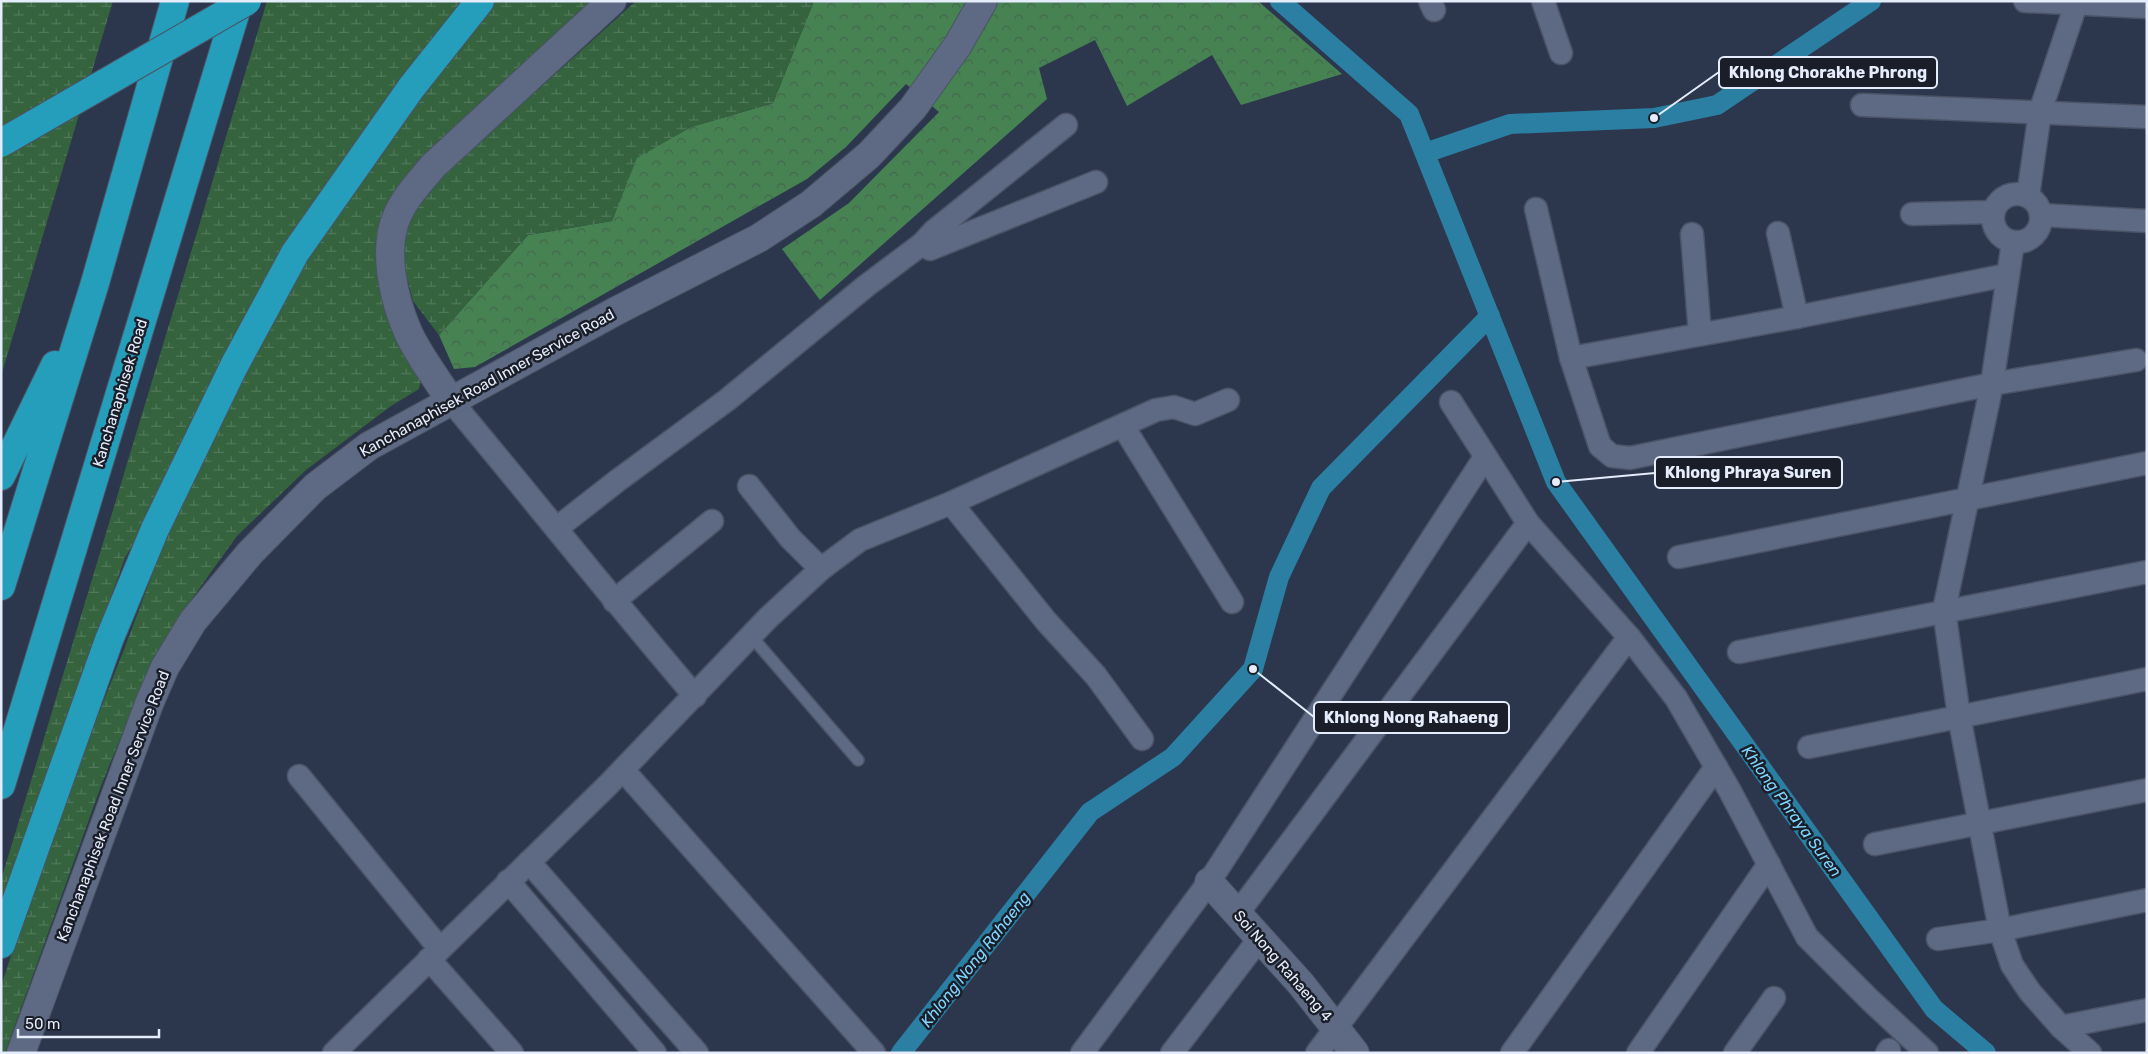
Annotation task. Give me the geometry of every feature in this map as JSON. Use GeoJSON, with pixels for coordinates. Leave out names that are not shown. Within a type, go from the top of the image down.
{"type":"FeatureCollection","features":[{"type":"Feature","properties":{"kind":"highway"},"geometry":{"type":"LineString","coordinates":[[1,586],[94,283],[175,1]]}},
{"type":"Feature","properties":{"kind":"highway","name":"Kanchanaphisek Road"},"geometry":{"type":"LineString","coordinates":[[1,785],[239,1]]}},
{"type":"Feature","properties":{"kind":"highway"},"geometry":{"type":"LineString","coordinates":[[1,143],[247,1]]}},
{"type":"Feature","properties":{"kind":"highway"},"geometry":{"type":"LineString","coordinates":[[1,944],[109,640],[155,530],[234,366],[295,253],[406,95],[480,1]]}},
{"type":"Feature","properties":{"kind":"highway"},"geometry":{"type":"LineString","coordinates":[[1,476],[94,283]]}},
{"type":"Feature","properties":{"kind":"main road"},"geometry":{"type":"LineString","coordinates":[[451,400],[408,333],[392,282],[390,262],[397,217],[410,194],[433,166],[612,1]]}},
{"type":"Feature","properties":{"kind":"main road","name":"Kanchanaphisek Road Inner Service Road"},"geometry":{"type":"LineString","coordinates":[[21,1053],[149,704],[165,666],[193,621],[250,553],[315,487],[369,446],[616,311],[759,238],[811,204],[869,155],[913,108],[958,45],[983,1]]}},
{"type":"Feature","properties":{"kind":"main road","name":"Soi Nong Rahaeng 4"},"geometry":{"type":"LineString","coordinates":[[1209,882],[1302,984],[1356,1053]]}},
{"type":"Feature","properties":{"kind":"street"},"geometry":{"type":"LineString","coordinates":[[1543,1],[1560,53]]}},
{"type":"Feature","properties":{"kind":"street"},"geometry":{"type":"LineString","coordinates":[[2025,1],[2147,6]]}},
{"type":"Feature","properties":{"kind":"street"},"geometry":{"type":"LineString","coordinates":[[2028,196],[2040,112],[2076,2]]}},
{"type":"Feature","properties":{"kind":"street"},"geometry":{"type":"LineString","coordinates":[[1862,105],[2147,117]]}},
{"type":"Feature","properties":{"kind":"street"},"geometry":{"type":"LineString","coordinates":[[560,532],[733,408],[927,243],[934,231],[1066,126]]}},
{"type":"Feature","properties":{"kind":"street"},"geometry":{"type":"LineString","coordinates":[[927,243],[1096,182]]}},
{"type":"Feature","properties":{"kind":"street"},"geometry":{"type":"LineString","coordinates":[[2020,194],[2028,196],[2037,204],[2041,215],[2041,224],[2037,232],[2030,239],[2022,242],[2013,242],[2004,239],[1997,232],[1993,222],[1993,212],[2004,197],[2020,194]]}},
{"type":"Feature","properties":{"kind":"street"},"geometry":{"type":"LineString","coordinates":[[1536,208],[1571,358],[1600,446],[1612,456],[1630,458],[1992,384],[2136,360]]}},
{"type":"Feature","properties":{"kind":"street"},"geometry":{"type":"LineString","coordinates":[[1912,214],[1993,212]]}},
{"type":"Feature","properties":{"kind":"street"},"geometry":{"type":"LineString","coordinates":[[2041,215],[2147,222]]}},
{"type":"Feature","properties":{"kind":"street"},"geometry":{"type":"LineString","coordinates":[[1778,233],[1797,317]]}},
{"type":"Feature","properties":{"kind":"street"},"geometry":{"type":"LineString","coordinates":[[1692,234],[1700,334]]}},
{"type":"Feature","properties":{"kind":"street"},"geometry":{"type":"LineString","coordinates":[[2013,242],[1992,384],[1944,610],[1959,716],[2000,930],[2012,965],[2030,992],[2061,1027],[2090,1053]]}},
{"type":"Feature","properties":{"kind":"street"},"geometry":{"type":"LineString","coordinates":[[1571,358],[1797,317],[2007,275]]}},
{"type":"Feature","properties":{"kind":"street"},"geometry":{"type":"LineString","coordinates":[[451,400],[560,532],[614,601],[695,696]]}},
{"type":"Feature","properties":{"kind":"street"},"geometry":{"type":"LineString","coordinates":[[334,1053],[623,770],[752,637],[768,618],[821,569],[860,540],[951,503],[1156,410],[1174,407],[1195,414],[1228,400]]}},
{"type":"Feature","properties":{"kind":"street"},"geometry":{"type":"LineString","coordinates":[[1451,402],[1528,523],[1629,637],[1676,698],[1716,767],[1808,937],[1870,1000],[1927,1053]]}},
{"type":"Feature","properties":{"kind":"street"},"geometry":{"type":"LineString","coordinates":[[1123,426],[1232,602]]}},
{"type":"Feature","properties":{"kind":"street"},"geometry":{"type":"LineString","coordinates":[[1082,1053],[1209,882],[1485,457]]}},
{"type":"Feature","properties":{"kind":"street"},"geometry":{"type":"LineString","coordinates":[[1679,557],[2147,463]]}},
{"type":"Feature","properties":{"kind":"street"},"geometry":{"type":"LineString","coordinates":[[749,486],[790,538],[821,569]]}},
{"type":"Feature","properties":{"kind":"street"},"geometry":{"type":"LineString","coordinates":[[951,503],[1046,622],[1096,676],[1142,739]]}},
{"type":"Feature","properties":{"kind":"street"},"geometry":{"type":"LineString","coordinates":[[614,601],[712,521]]}},
{"type":"Feature","properties":{"kind":"street"},"geometry":{"type":"LineString","coordinates":[[1238,913],[1528,523]]}},
{"type":"Feature","properties":{"kind":"street"},"geometry":{"type":"LineString","coordinates":[[1739,652],[1944,610],[2147,572]]}},
{"type":"Feature","properties":{"kind":"street"},"geometry":{"type":"LineString","coordinates":[[1316,1053],[1629,637]]}},
{"type":"Feature","properties":{"kind":"street"},"geometry":{"type":"LineString","coordinates":[[1809,747],[2147,679]]}},
{"type":"Feature","properties":{"kind":"street"},"geometry":{"type":"LineString","coordinates":[[1512,1053],[1716,767]]}},
{"type":"Feature","properties":{"kind":"street"},"geometry":{"type":"LineString","coordinates":[[623,770],[874,1053]]}},
{"type":"Feature","properties":{"kind":"street"},"geometry":{"type":"LineString","coordinates":[[299,776],[512,1053]]}},
{"type":"Feature","properties":{"kind":"street"},"geometry":{"type":"LineString","coordinates":[[1875,844],[2147,790]]}},
{"type":"Feature","properties":{"kind":"street"},"geometry":{"type":"LineString","coordinates":[[529,862],[697,1053]]}},
{"type":"Feature","properties":{"kind":"street"},"geometry":{"type":"LineString","coordinates":[[1638,1053],[1769,864]]}},
{"type":"Feature","properties":{"kind":"street"},"geometry":{"type":"LineString","coordinates":[[508,881],[656,1053]]}},
{"type":"Feature","properties":{"kind":"street"},"geometry":{"type":"LineString","coordinates":[[1938,939],[2000,930],[2147,900]]}},
{"type":"Feature","properties":{"kind":"street"},"geometry":{"type":"LineString","coordinates":[[1172,1053],[1260,938]]}},
{"type":"Feature","properties":{"kind":"street"},"geometry":{"type":"LineString","coordinates":[[1735,1053],[1774,998]]}},
{"type":"Feature","properties":{"kind":"street"},"geometry":{"type":"LineString","coordinates":[[2061,1027],[2147,1010]]}},
{"type":"Feature","properties":{"kind":"lane"},"geometry":{"type":"LineString","coordinates":[[752,637],[858,760]]}},
{"type":"Feature","properties":{"kind":"green space"},"geometry":{"type":"Polygon","coordinates":[[[1,1],[113,1],[1,376],[1,1]]]}},
{"type":"Feature","properties":{"kind":"green space"},"geometry":{"type":"Polygon","coordinates":[[[267,1],[594,1],[386,210],[376,244],[378,266],[422,376],[419,389],[391,406],[306,470],[237,536],[181,614],[153,658],[101,786],[5,1053],[1,1053],[1,986],[55,823],[167,535],[144,525],[125,558],[1,901],[1,880],[267,1]]]}},
{"type":"Feature","properties":{"kind":"green space"},"geometry":{"type":"Polygon","coordinates":[[[636,1],[814,1],[773,103],[691,127],[637,158],[612,221],[528,235],[439,335],[413,301],[405,270],[403,233],[423,193],[636,1]]]}},
{"type":"Feature","properties":{"kind":"green space"},"geometry":{"type":"Polygon","coordinates":[[[814,1],[1258,1],[1342,74],[1241,105],[1212,55],[1127,106],[1095,40],[1039,68],[1047,99],[820,300],[782,249],[849,203],[939,112],[906,84],[846,147],[807,179],[475,367],[454,369],[439,335],[528,235],[612,221],[636,158],[691,127],[773,103],[814,1]]]}},
{"type":"Feature","properties":{"kind":"waterway","name":"Khlong Phraya Suren"},"geometry":{"type":"LineString","coordinates":[[1280,1],[1409,114],[1556,482],[1934,1009],[1986,1053]]}},
{"type":"Feature","properties":{"kind":"waterway"},"geometry":{"type":"LineString","coordinates":[[1425,153],[1510,124],[1654,118],[1717,105],[1871,1]]}},
{"type":"Feature","properties":{"kind":"waterway","name":"Khlong Nong Rahaeng"},"geometry":{"type":"LineString","coordinates":[[901,1053],[1090,812],[1173,757],[1253,669],[1279,577],[1321,488],[1490,316]]}},
{"type":"Feature","properties":{"kind":"place","name":"Khlong Chorakhe Phrong"},"geometry":{"type":"Point","coordinates":[1654,118]}},
{"type":"Feature","properties":{"kind":"place","name":"Khlong Phraya Suren"},"geometry":{"type":"Point","coordinates":[1556,482]}},
{"type":"Feature","properties":{"kind":"place","name":"Khlong Nong Rahaeng"},"geometry":{"type":"Point","coordinates":[1253,669]}}]}
